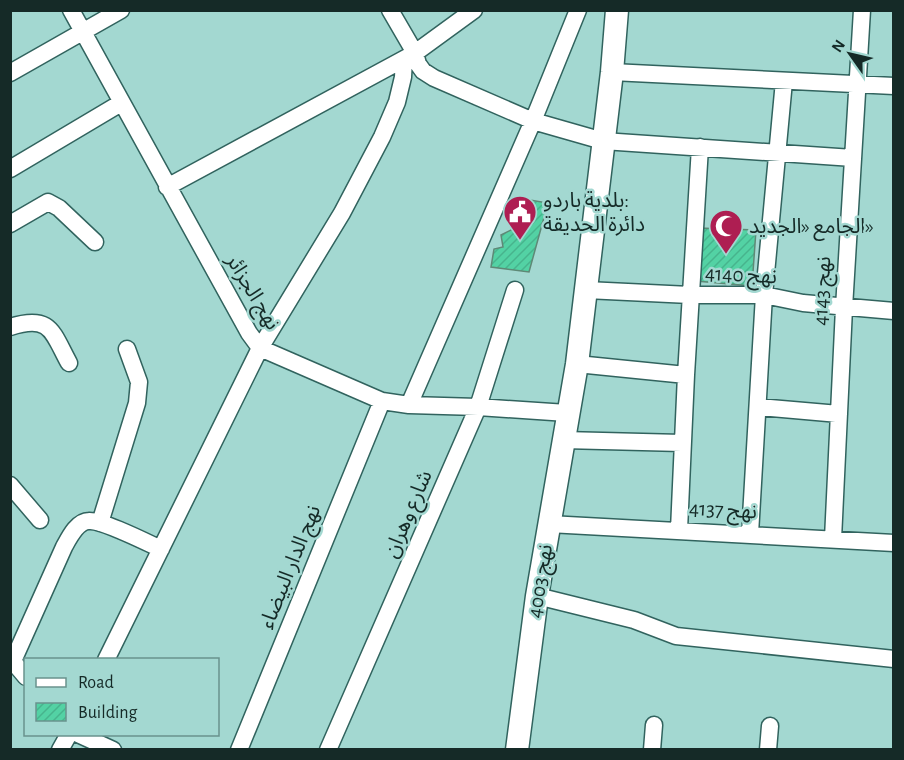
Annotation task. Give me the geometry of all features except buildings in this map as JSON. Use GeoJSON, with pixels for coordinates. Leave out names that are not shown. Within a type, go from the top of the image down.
{"type":"FeatureCollection","features":[{"type":"Feature","properties":{"kind":"street","name":"نهج الجزائر"},"geometry":{"type":"LineString","coordinates":[[71,10],[167,188],[249,333],[260,348],[382,401],[409,405],[478,406],[567,412]]}},
{"type":"Feature","properties":{"kind":"street"},"geometry":{"type":"LineString","coordinates":[[10,74],[121,10]]}},
{"type":"Feature","properties":{"kind":"street"},"geometry":{"type":"LineString","coordinates":[[390,10],[409,56],[423,71],[434,78],[533,121],[603,141],[853,158]]}},
{"type":"Feature","properties":{"kind":"street"},"geometry":{"type":"LineString","coordinates":[[167,188],[409,56],[474,10]]}},
{"type":"Feature","properties":{"kind":"street"},"geometry":{"type":"LineString","coordinates":[[409,405],[533,121],[578,10]]}},
{"type":"Feature","properties":{"kind":"street","name":"نهج 4003"},"geometry":{"type":"LineString","coordinates":[[517,750],[537,596],[577,364],[612,72],[617,10]]}},
{"type":"Feature","properties":{"kind":"street","name":"نهج 4143"},"geometry":{"type":"LineString","coordinates":[[833,539],[862,10]]}},
{"type":"Feature","properties":{"kind":"street"},"geometry":{"type":"LineString","coordinates":[[107,658],[260,348],[342,213],[382,137],[397,102],[409,56]]}},
{"type":"Feature","properties":{"kind":"street"},"geometry":{"type":"LineString","coordinates":[[612,72],[894,86]]}},
{"type":"Feature","properties":{"kind":"street"},"geometry":{"type":"LineString","coordinates":[[750,534],[764,295],[784,81]]}},
{"type":"Feature","properties":{"kind":"street"},"geometry":{"type":"LineString","coordinates":[[10,169],[122,103]]}},
{"type":"Feature","properties":{"kind":"street"},"geometry":{"type":"LineString","coordinates":[[679,530],[690,295],[700,147]]}},
{"type":"Feature","properties":{"kind":"street"},"geometry":{"type":"LineString","coordinates":[[10,224],[48,202],[60,208],[95,242]]}},
{"type":"Feature","properties":{"kind":"street","name":"شارع وهران"},"geometry":{"type":"LineString","coordinates":[[328,750],[478,406],[515,290]]}},
{"type":"Feature","properties":{"kind":"street","name":"نهج 4140"},"geometry":{"type":"LineString","coordinates":[[586,290],[690,295],[764,295],[803,303],[894,311]]}},
{"type":"Feature","properties":{"kind":"street"},"geometry":{"type":"LineString","coordinates":[[10,327],[33,321],[45,325],[54,334],[69,363]]}},
{"type":"Feature","properties":{"kind":"street"},"geometry":{"type":"LineString","coordinates":[[100,523],[136,403],[139,382],[127,349]]}},
{"type":"Feature","properties":{"kind":"street"},"geometry":{"type":"LineString","coordinates":[[577,364],[686,375]]}},
{"type":"Feature","properties":{"kind":"street","name":"نهج الدار البيضاء"},"geometry":{"type":"LineString","coordinates":[[239,750],[382,401]]}},
{"type":"Feature","properties":{"kind":"street"},"geometry":{"type":"LineString","coordinates":[[759,407],[839,414]]}},
{"type":"Feature","properties":{"kind":"street"},"geometry":{"type":"LineString","coordinates":[[563,440],[682,443]]}},
{"type":"Feature","properties":{"kind":"street"},"geometry":{"type":"LineString","coordinates":[[10,485],[40,520]]}},
{"type":"Feature","properties":{"kind":"street"},"geometry":{"type":"LineString","coordinates":[[24,674],[12,659],[71,534],[81,524],[89,520],[100,523],[161,549]]}},
{"type":"Feature","properties":{"kind":"street","name":"نهج 4137"},"geometry":{"type":"LineString","coordinates":[[549,524],[894,543]]}},
{"type":"Feature","properties":{"kind":"street"},"geometry":{"type":"LineString","coordinates":[[537,596],[634,620],[676,636],[894,659]]}},
{"type":"Feature","properties":{"kind":"street"},"geometry":{"type":"LineString","coordinates":[[652,750],[654,725]]}},
{"type":"Feature","properties":{"kind":"street"},"geometry":{"type":"LineString","coordinates":[[768,750],[770,726]]}},
{"type":"Feature","properties":{"kind":"street"},"geometry":{"type":"LineString","coordinates":[[60,750],[68,736]]}},
{"type":"Feature","properties":{"kind":"street"},"geometry":{"type":"LineString","coordinates":[[80,736],[113,750]]}},
{"type":"Feature","properties":{"kind":"place","name":"بلدية باردو: دائرة الحديقة"},"geometry":{"type":"Point","coordinates":[520,241]}},
{"type":"Feature","properties":{"kind":"place","name":"الجامع «الجديد»"},"geometry":{"type":"Point","coordinates":[726,255]}}]}
